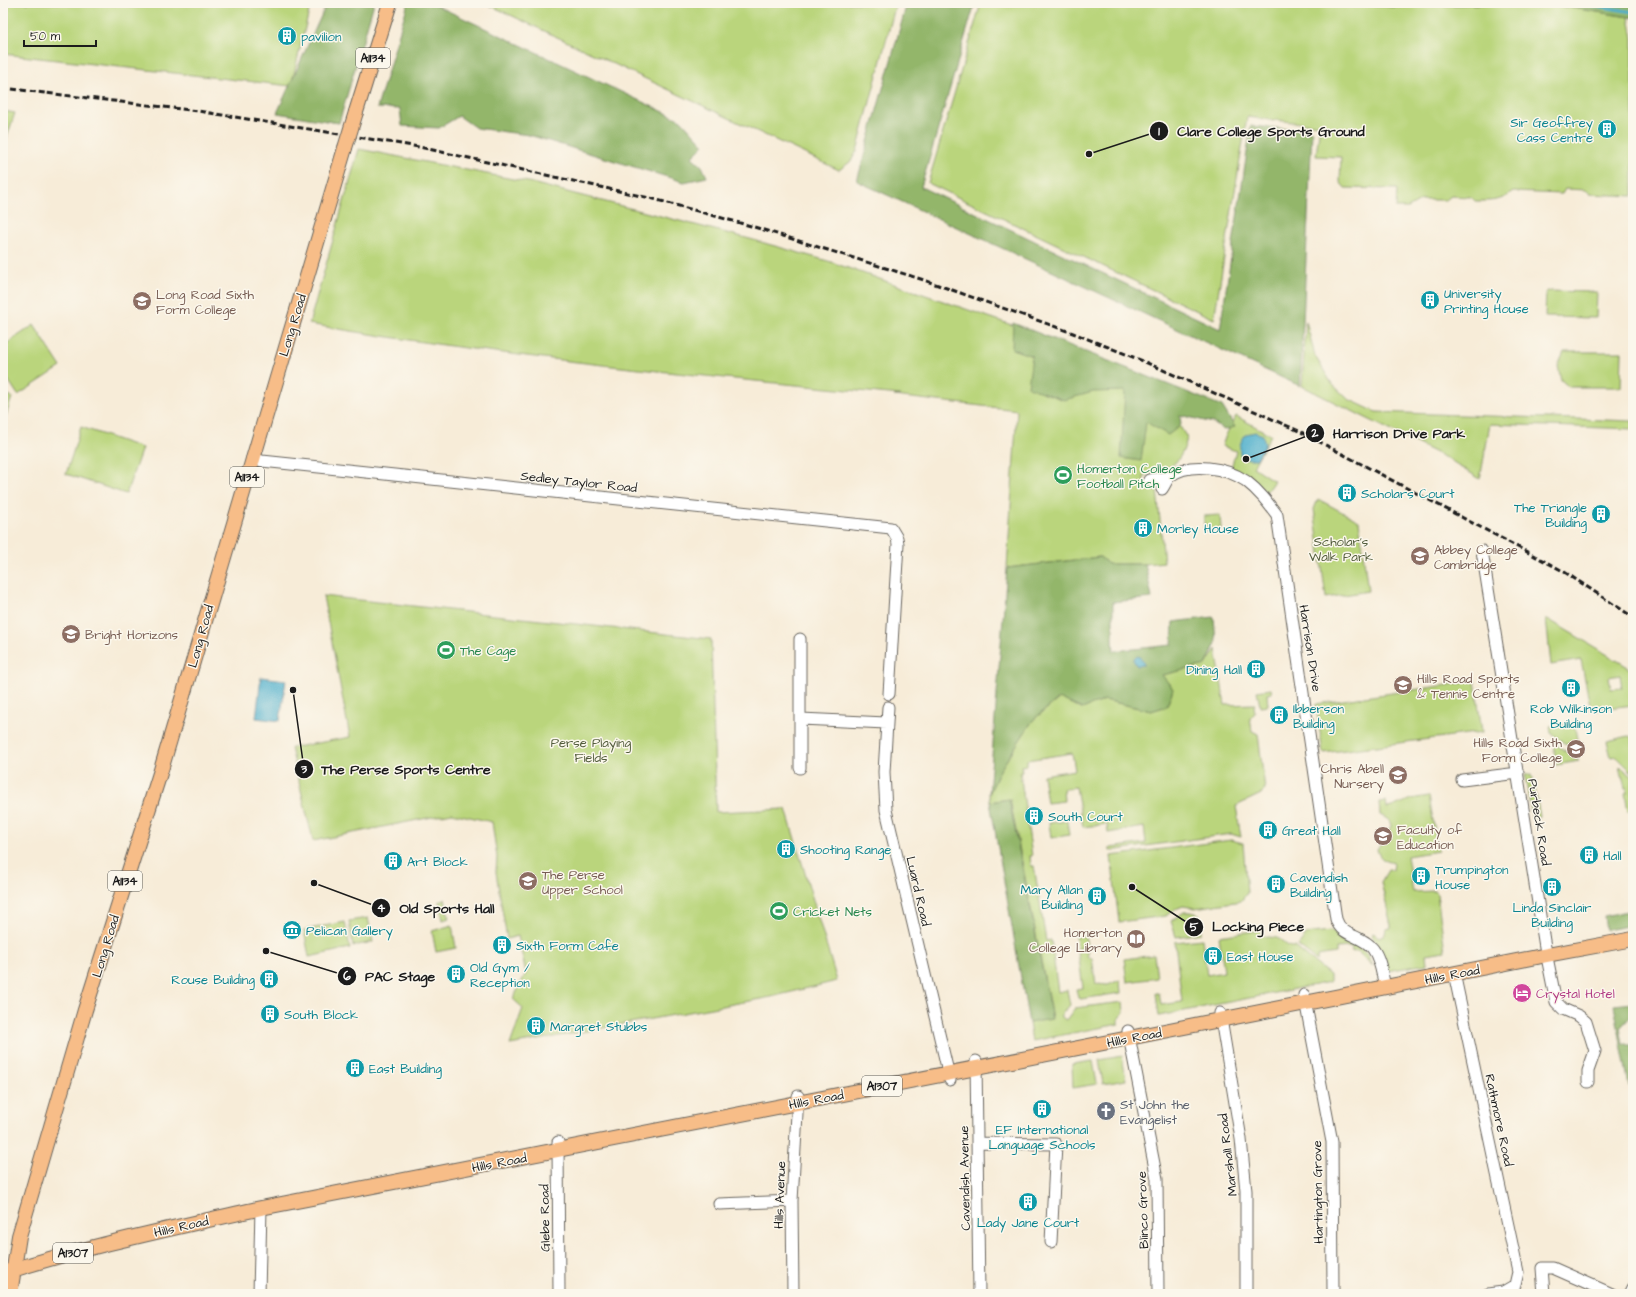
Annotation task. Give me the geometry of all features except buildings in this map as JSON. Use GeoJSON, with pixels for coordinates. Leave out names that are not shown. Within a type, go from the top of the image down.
{"type":"FeatureCollection","features":[{"type":"Feature","properties":{"kind":"main road","name":"Long Road"},"geometry":{"type":"LineString","coordinates":[[8,1271],[74,1048],[156,784],[345,148],[390,3]]}},
{"type":"Feature","properties":{"kind":"main road","name":"Hills Road"},"geometry":{"type":"LineString","coordinates":[[8,1271],[168,1229],[558,1146],[798,1099],[949,1077],[976,1065],[1305,999],[1385,988],[1454,973],[1633,939]]}},
{"type":"Feature","properties":{"kind":"main road","name":"A1134"},"geometry":{"type":"LineString","coordinates":[[8,1271],[10,1294]]}},
{"type":"Feature","properties":{"kind":"street","name":"Sedley Taylor Road"},"geometry":{"type":"LineString","coordinates":[[252,458],[262,461],[784,518],[886,527],[894,531],[898,538],[889,694]]}},
{"type":"Feature","properties":{"kind":"street","name":"Harrison Drive"},"geometry":{"type":"LineString","coordinates":[[1149,480],[1169,477],[1178,472],[1196,468],[1215,468],[1236,475],[1260,493],[1277,515],[1336,919],[1340,928],[1372,948],[1380,965],[1385,988]]}},
{"type":"Feature","properties":{"kind":"street"},"geometry":{"type":"LineString","coordinates":[[1162,489],[1169,477]]}},
{"type":"Feature","properties":{"kind":"street","name":"Purbeck Road"},"geometry":{"type":"LineString","coordinates":[[1482,551],[1547,955],[1556,1002],[1563,1009],[1579,1016],[1586,1022],[1594,1051],[1588,1071],[1588,1082]]}},
{"type":"Feature","properties":{"kind":"street"},"geometry":{"type":"LineString","coordinates":[[800,639],[800,768]]}},
{"type":"Feature","properties":{"kind":"street","name":"Luard Road"},"geometry":{"type":"LineString","coordinates":[[888,707],[884,772],[886,810],[949,1077]]}},
{"type":"Feature","properties":{"kind":"street"},"geometry":{"type":"LineString","coordinates":[[801,719],[886,723]]}},
{"type":"Feature","properties":{"kind":"street"},"geometry":{"type":"LineString","coordinates":[[1462,780],[1518,773]]}},
{"type":"Feature","properties":{"kind":"street","name":"Rathmore Road"},"geometry":{"type":"LineString","coordinates":[[1454,973],[1518,1272],[1515,1285],[1503,1292],[1488,1294]]}},
{"type":"Feature","properties":{"kind":"street","name":"Hartington Grove"},"geometry":{"type":"LineString","coordinates":[[1305,999],[1332,1142],[1333,1294]]}},
{"type":"Feature","properties":{"kind":"street","name":"Marshall Road"},"geometry":{"type":"LineString","coordinates":[[1221,1016],[1241,1139],[1246,1191],[1246,1294]]}},
{"type":"Feature","properties":{"kind":"street","name":"Blinco Grove"},"geometry":{"type":"LineString","coordinates":[[1129,1035],[1157,1179],[1158,1294]]}},
{"type":"Feature","properties":{"kind":"street","name":"Cavendish Avenue"},"geometry":{"type":"LineString","coordinates":[[976,1065],[980,1294]]}},
{"type":"Feature","properties":{"kind":"street","name":"Hills Avenue"},"geometry":{"type":"LineString","coordinates":[[793,1294],[792,1201],[798,1099]]}},
{"type":"Feature","properties":{"kind":"street"},"geometry":{"type":"LineString","coordinates":[[978,1143],[1056,1144],[1051,1242]]}},
{"type":"Feature","properties":{"kind":"street","name":"Glebe Road"},"geometry":{"type":"LineString","coordinates":[[558,1146],[559,1294]]}},
{"type":"Feature","properties":{"kind":"street"},"geometry":{"type":"LineString","coordinates":[[719,1204],[792,1201]]}},
{"type":"Feature","properties":{"kind":"street"},"geometry":{"type":"LineString","coordinates":[[259,1294],[261,1208]]}},
{"type":"Feature","properties":{"kind":"street"},"geometry":{"type":"LineString","coordinates":[[1544,1294],[1542,1268],[1553,1268],[1612,1294]]}},
{"type":"Feature","properties":{"kind":"street"},"geometry":{"type":"LineString","coordinates":[[1630,1294],[1633,1288]]}},
{"type":"Feature","properties":{"kind":"green space"},"geometry":{"type":"Polygon","coordinates":[[[3,3],[311,3],[291,86],[3,54],[3,3]]]}},
{"type":"Feature","properties":{"kind":"green space"},"geometry":{"type":"Polygon","coordinates":[[[327,3],[374,3],[339,123],[277,113],[327,3]]]}},
{"type":"Feature","properties":{"kind":"green space"},"geometry":{"type":"Polygon","coordinates":[[[408,3],[431,3],[681,120],[704,145],[692,157],[702,166],[707,177],[684,182],[529,135],[476,128],[459,116],[439,128],[402,126],[400,109],[377,108],[408,3]]]}},
{"type":"Feature","properties":{"kind":"green space"},"geometry":{"type":"Polygon","coordinates":[[[485,3],[896,3],[857,151],[850,162],[839,170],[485,3]]]}},
{"type":"Feature","properties":{"kind":"green space"},"geometry":{"type":"Polygon","coordinates":[[[907,3],[975,3],[921,187],[1220,329],[1251,126],[1312,131],[1300,386],[857,181],[907,3]]]}},
{"type":"Feature","properties":{"kind":"green space"},"geometry":{"type":"Polygon","coordinates":[[[981,3],[1541,3],[1629,17],[1633,38],[1633,196],[1590,194],[1586,190],[1565,189],[1562,194],[1513,192],[1504,198],[1491,201],[1475,201],[1471,197],[1451,196],[1446,200],[1422,200],[1408,208],[1396,208],[1397,189],[1345,188],[1340,182],[1341,157],[1316,156],[1320,125],[1247,117],[1214,319],[928,183],[981,3]]]}},
{"type":"Feature","properties":{"kind":"green space"},"geometry":{"type":"Polygon","coordinates":[[[1334,3],[1513,3],[1394,7],[1334,3]]]}},
{"type":"Feature","properties":{"kind":"green space"},"geometry":{"type":"Polygon","coordinates":[[[1541,3],[1633,3],[1633,18],[1629,17],[1541,3]]]}},
{"type":"Feature","properties":{"kind":"green space"},"geometry":{"type":"Polygon","coordinates":[[[3,111],[15,113],[3,149],[3,111]]]}},
{"type":"Feature","properties":{"kind":"green space"},"geometry":{"type":"Polygon","coordinates":[[[359,149],[528,182],[750,239],[828,261],[1026,330],[1175,418],[1187,438],[1181,454],[1173,465],[1144,476],[1144,483],[1151,483],[1157,489],[1164,562],[1145,564],[1108,564],[1100,557],[1007,568],[1017,410],[894,396],[900,395],[604,365],[456,347],[309,324],[359,149]]]}},
{"type":"Feature","properties":{"kind":"green space"},"geometry":{"type":"Polygon","coordinates":[[[1546,291],[1597,292],[1596,318],[1545,317],[1546,291]]]}},
{"type":"Feature","properties":{"kind":"green space"},"geometry":{"type":"Polygon","coordinates":[[[1306,321],[1315,356],[1332,384],[1348,399],[1376,412],[1633,421],[1633,429],[1490,424],[1480,479],[1450,460],[1302,386],[1306,321]]]}},
{"type":"Feature","properties":{"kind":"green space"},"geometry":{"type":"Polygon","coordinates":[[[1013,323],[1222,406],[1235,427],[1224,430],[1213,423],[1180,415],[1181,425],[1168,435],[1146,422],[1141,461],[1121,458],[1125,391],[1093,392],[1064,400],[1028,387],[1032,356],[1012,349],[1013,323]]]}},
{"type":"Feature","properties":{"kind":"green space"},"geometry":{"type":"Polygon","coordinates":[[[34,325],[61,367],[18,395],[3,372],[3,346],[34,325]]]}},
{"type":"Feature","properties":{"kind":"green space"},"geometry":{"type":"Polygon","coordinates":[[[1564,352],[1622,352],[1621,387],[1569,387],[1561,380],[1558,366],[1564,352]]]}},
{"type":"Feature","properties":{"kind":"green space"},"geometry":{"type":"Polygon","coordinates":[[[3,392],[12,397],[3,425],[3,392]]]}},
{"type":"Feature","properties":{"kind":"green space"},"geometry":{"type":"Polygon","coordinates":[[[1236,416],[1271,435],[1253,467],[1274,481],[1266,492],[1246,474],[1231,468],[1236,451],[1222,446],[1236,416]]]}},
{"type":"Feature","properties":{"kind":"green space"},"geometry":{"type":"Polygon","coordinates":[[[81,427],[142,448],[126,494],[66,474],[81,427]]]}},
{"type":"Feature","properties":{"kind":"green space","name":"Scholar's Walk Park"},"geometry":{"type":"Polygon","coordinates":[[[1318,499],[1359,521],[1368,591],[1326,598],[1314,509],[1318,499]]]}},
{"type":"Feature","properties":{"kind":"green space"},"geometry":{"type":"Polygon","coordinates":[[[1220,515],[1221,529],[1204,530],[1204,516],[1220,515]]]}},
{"type":"Feature","properties":{"kind":"green space"},"geometry":{"type":"Polygon","coordinates":[[[1100,557],[1108,564],[1145,564],[1152,598],[1113,602],[1114,651],[1172,645],[1173,622],[1214,617],[1216,643],[1206,665],[1162,675],[1173,689],[1167,706],[1151,711],[1105,700],[1082,709],[1059,698],[1033,720],[1000,770],[989,794],[1007,568],[1100,557]]]}},
{"type":"Feature","properties":{"kind":"green space","name":"Perse Playing Fields"},"geometry":{"type":"Polygon","coordinates":[[[323,596],[711,639],[716,812],[786,809],[837,981],[771,997],[510,1045],[523,1008],[513,999],[526,973],[518,936],[507,939],[496,872],[497,857],[492,822],[452,813],[313,841],[291,748],[350,737],[323,596]]]}},
{"type":"Feature","properties":{"kind":"green space"},"geometry":{"type":"Polygon","coordinates":[[[1546,618],[1633,670],[1633,705],[1591,710],[1581,660],[1551,665],[1546,618]],[[1620,675],[1609,677],[1611,689],[1622,688],[1620,675]]]}},
{"type":"Feature","properties":{"kind":"green space"},"geometry":{"type":"Polygon","coordinates":[[[1216,649],[1225,705],[1255,704],[1255,713],[1250,718],[1252,731],[1258,734],[1265,789],[1261,794],[1236,806],[1241,837],[1231,834],[1110,851],[1110,848],[1146,843],[1144,827],[1108,833],[1107,824],[1083,827],[1076,787],[1063,789],[1064,801],[1047,803],[1043,775],[1075,770],[1072,753],[1027,760],[1027,765],[1021,766],[1022,772],[1020,772],[1032,856],[1030,856],[1031,866],[1034,866],[1046,941],[1051,940],[1058,992],[1067,990],[1070,1005],[1060,1016],[1066,1020],[1075,1008],[1123,1002],[1124,1012],[1119,1018],[1119,1024],[1032,1041],[1029,1023],[1052,1018],[1010,799],[990,802],[989,794],[1000,770],[1033,720],[1060,698],[1082,709],[1105,700],[1151,711],[1167,706],[1173,689],[1161,675],[1206,665],[1216,649]]]}},
{"type":"Feature","properties":{"kind":"green space"},"geometry":{"type":"Polygon","coordinates":[[[1475,681],[1482,732],[1323,753],[1316,704],[1475,681]]]}},
{"type":"Feature","properties":{"kind":"green space"},"geometry":{"type":"Polygon","coordinates":[[[1271,689],[1272,693],[1267,694],[1268,705],[1260,706],[1257,691],[1271,689]]]}},
{"type":"Feature","properties":{"kind":"green space"},"geometry":{"type":"Polygon","coordinates":[[[1574,723],[1580,755],[1551,733],[1550,726],[1574,723]]]}},
{"type":"Feature","properties":{"kind":"green space"},"geometry":{"type":"Polygon","coordinates":[[[1629,736],[1633,738],[1633,773],[1616,756],[1611,757],[1607,741],[1629,736]]]}},
{"type":"Feature","properties":{"kind":"green space"},"geometry":{"type":"Polygon","coordinates":[[[1553,742],[1579,761],[1556,765],[1553,742]]]}},
{"type":"Feature","properties":{"kind":"green space"},"geometry":{"type":"Polygon","coordinates":[[[1620,766],[1633,777],[1633,810],[1628,811],[1625,793],[1628,792],[1627,788],[1625,788],[1620,766]]]}},
{"type":"Feature","properties":{"kind":"green space"},"geometry":{"type":"Polygon","coordinates":[[[1532,774],[1540,817],[1532,818],[1525,775],[1532,774]]]}},
{"type":"Feature","properties":{"kind":"green space"},"geometry":{"type":"Polygon","coordinates":[[[1429,796],[1438,851],[1407,856],[1413,892],[1434,891],[1437,894],[1445,951],[1426,954],[1427,964],[1387,971],[1382,952],[1372,935],[1373,933],[1379,937],[1385,934],[1386,929],[1391,928],[1381,882],[1388,870],[1393,870],[1394,863],[1383,859],[1379,855],[1377,849],[1384,841],[1385,833],[1391,825],[1388,820],[1380,815],[1379,802],[1386,801],[1387,808],[1411,799],[1429,796]]]}},
{"type":"Feature","properties":{"kind":"green space"},"geometry":{"type":"Polygon","coordinates":[[[1009,799],[1052,1019],[1029,1023],[990,802],[1009,799]]]}},
{"type":"Feature","properties":{"kind":"green space"},"geometry":{"type":"Polygon","coordinates":[[[1067,821],[1069,835],[1051,838],[1049,823],[1067,821]]]}},
{"type":"Feature","properties":{"kind":"green space"},"geometry":{"type":"Polygon","coordinates":[[[1231,840],[1243,843],[1247,893],[1241,901],[1195,908],[1183,906],[1166,916],[1119,922],[1111,856],[1231,840]]]}},
{"type":"Feature","properties":{"kind":"green space"},"geometry":{"type":"Polygon","coordinates":[[[445,899],[449,918],[443,920],[439,901],[445,899]]]}},
{"type":"Feature","properties":{"kind":"green space"},"geometry":{"type":"Polygon","coordinates":[[[1633,910],[1633,925],[1606,930],[1604,916],[1633,910]]]}},
{"type":"Feature","properties":{"kind":"green space"},"geometry":{"type":"Polygon","coordinates":[[[1184,912],[1199,914],[1201,933],[1176,937],[1171,921],[1184,912]]]}},
{"type":"Feature","properties":{"kind":"green space"},"geometry":{"type":"Polygon","coordinates":[[[368,918],[373,942],[353,946],[349,921],[368,918]]]}},
{"type":"Feature","properties":{"kind":"green space"},"geometry":{"type":"Polygon","coordinates":[[[345,922],[350,948],[309,957],[304,930],[345,922]]]}},
{"type":"Feature","properties":{"kind":"green space"},"geometry":{"type":"Polygon","coordinates":[[[452,925],[456,948],[436,952],[432,931],[452,925]]]}},
{"type":"Feature","properties":{"kind":"green space"},"geometry":{"type":"Polygon","coordinates":[[[1261,930],[1266,937],[1276,938],[1288,946],[1295,947],[1330,975],[1330,982],[1159,1016],[1156,993],[1159,993],[1161,1005],[1182,1002],[1175,942],[1202,939],[1207,975],[1224,972],[1219,936],[1261,930]]]}},
{"type":"Feature","properties":{"kind":"green space"},"geometry":{"type":"Polygon","coordinates":[[[1330,931],[1335,932],[1346,941],[1362,949],[1368,956],[1373,966],[1357,951],[1352,952],[1351,947],[1336,948],[1336,953],[1317,956],[1317,961],[1298,946],[1303,940],[1305,934],[1330,931]]]}},
{"type":"Feature","properties":{"kind":"green space"},"geometry":{"type":"Polygon","coordinates":[[[1085,936],[1087,946],[1080,947],[1081,951],[1087,950],[1088,958],[1092,958],[1096,984],[1108,985],[1120,980],[1121,993],[1081,999],[1078,998],[1076,989],[1083,988],[1076,937],[1085,936]]]}},
{"type":"Feature","properties":{"kind":"green space"},"geometry":{"type":"Polygon","coordinates":[[[1154,955],[1157,978],[1127,982],[1124,959],[1154,955]]]}},
{"type":"Feature","properties":{"kind":"green space"},"geometry":{"type":"Polygon","coordinates":[[[1633,1003],[1633,1014],[1620,1028],[1623,1043],[1633,1046],[1633,1086],[1629,1086],[1614,1005],[1633,1003]]]}},
{"type":"Feature","properties":{"kind":"green space"},"geometry":{"type":"Polygon","coordinates":[[[1122,1056],[1126,1080],[1103,1084],[1099,1060],[1122,1056]]]}},
{"type":"Feature","properties":{"kind":"green space"},"geometry":{"type":"Polygon","coordinates":[[[1093,1061],[1097,1084],[1073,1088],[1072,1064],[1093,1061]]]}},
{"type":"Feature","properties":{"kind":"water"},"geometry":{"type":"Polygon","coordinates":[[[1255,432],[1263,435],[1265,444],[1257,459],[1241,457],[1240,445],[1242,440],[1246,434],[1255,432]]]}},
{"type":"Feature","properties":{"kind":"water"},"geometry":{"type":"Polygon","coordinates":[[[1138,656],[1143,660],[1144,665],[1137,666],[1133,660],[1138,656]]]}},
{"type":"Feature","properties":{"kind":"water"},"geometry":{"type":"Polygon","coordinates":[[[261,677],[286,680],[280,721],[256,718],[261,677]]]}},
{"type":"Feature","properties":{"kind":"waterway"},"geometry":{"type":"LineString","coordinates":[[1579,3],[1633,12]]}},
{"type":"Feature","properties":{"kind":"railway"},"geometry":{"type":"LineString","coordinates":[[3,88],[198,111],[419,147],[650,198],[751,226],[924,280],[1073,333],[1143,361],[1301,432],[1563,571],[1633,617]]}},
{"type":"Feature","properties":{"kind":"place","name":"pavilion"},"geometry":{"type":"Point","coordinates":[287,36]}},
{"type":"Feature","properties":{"kind":"place","name":"Sir Geoffrey Cass Centre"},"geometry":{"type":"Point","coordinates":[1607,129]}},
{"type":"Feature","properties":{"kind":"place","name":"Clare College Sports Ground"},"geometry":{"type":"Point","coordinates":[1089,154]}},
{"type":"Feature","properties":{"kind":"place","name":"University Printing House"},"geometry":{"type":"Point","coordinates":[1430,300]}},
{"type":"Feature","properties":{"kind":"place","name":"Long Road Sixth Form College"},"geometry":{"type":"Point","coordinates":[142,301]}},
{"type":"Feature","properties":{"kind":"place","name":"Harrison Drive Park"},"geometry":{"type":"Point","coordinates":[1246,459]}},
{"type":"Feature","properties":{"kind":"place","name":"Homerton College Football Pitch"},"geometry":{"type":"Point","coordinates":[1063,475]}},
{"type":"Feature","properties":{"kind":"place","name":"Scholars Court"},"geometry":{"type":"Point","coordinates":[1347,493]}},
{"type":"Feature","properties":{"kind":"place","name":"The Triangle Building"},"geometry":{"type":"Point","coordinates":[1601,514]}},
{"type":"Feature","properties":{"kind":"place","name":"Morley House"},"geometry":{"type":"Point","coordinates":[1143,528]}},
{"type":"Feature","properties":{"kind":"place","name":"Abbey College Cambridge"},"geometry":{"type":"Point","coordinates":[1420,556]}},
{"type":"Feature","properties":{"kind":"place","name":"Bright Horizons"},"geometry":{"type":"Point","coordinates":[71,634]}},
{"type":"Feature","properties":{"kind":"place","name":"The Cage"},"geometry":{"type":"Point","coordinates":[446,650]}},
{"type":"Feature","properties":{"kind":"place","name":"Dining Hall"},"geometry":{"type":"Point","coordinates":[1256,669]}},
{"type":"Feature","properties":{"kind":"place","name":"Hills Road Sports & Tennis Centre"},"geometry":{"type":"Point","coordinates":[1403,685]}},
{"type":"Feature","properties":{"kind":"place","name":"Rob Wilkinson Building"},"geometry":{"type":"Point","coordinates":[1571,688]}},
{"type":"Feature","properties":{"kind":"place","name":"The Perse Sports Centre"},"geometry":{"type":"Point","coordinates":[293,690]}},
{"type":"Feature","properties":{"kind":"place","name":"Ibberson Building"},"geometry":{"type":"Point","coordinates":[1279,715]}},
{"type":"Feature","properties":{"kind":"place","name":"Hills Road Sixth Form College"},"geometry":{"type":"Point","coordinates":[1576,749]}},
{"type":"Feature","properties":{"kind":"place","name":"Chris Abell Nursery"},"geometry":{"type":"Point","coordinates":[1398,775]}},
{"type":"Feature","properties":{"kind":"place","name":"South Court"},"geometry":{"type":"Point","coordinates":[1034,816]}},
{"type":"Feature","properties":{"kind":"place","name":"Great Hall"},"geometry":{"type":"Point","coordinates":[1268,830]}},
{"type":"Feature","properties":{"kind":"place","name":"Faculty of Education"},"geometry":{"type":"Point","coordinates":[1383,836]}},
{"type":"Feature","properties":{"kind":"place","name":"Shooting Range"},"geometry":{"type":"Point","coordinates":[786,849]}},
{"type":"Feature","properties":{"kind":"place","name":"Hall"},"geometry":{"type":"Point","coordinates":[1589,855]}},
{"type":"Feature","properties":{"kind":"place","name":"Art Block"},"geometry":{"type":"Point","coordinates":[393,861]}},
{"type":"Feature","properties":{"kind":"place","name":"Trumpington House"},"geometry":{"type":"Point","coordinates":[1421,876]}},
{"type":"Feature","properties":{"kind":"place","name":"The Perse Upper School"},"geometry":{"type":"Point","coordinates":[528,881]}},
{"type":"Feature","properties":{"kind":"place","name":"Old Sports Hall"},"geometry":{"type":"Point","coordinates":[314,883]}},
{"type":"Feature","properties":{"kind":"place","name":"Cavendish Building"},"geometry":{"type":"Point","coordinates":[1276,884]}},
{"type":"Feature","properties":{"kind":"place","name":"Locking Piece"},"geometry":{"type":"Point","coordinates":[1132,887]}},
{"type":"Feature","properties":{"kind":"place","name":"Linda Sinclair Building"},"geometry":{"type":"Point","coordinates":[1552,887]}},
{"type":"Feature","properties":{"kind":"place","name":"Mary Allan Building"},"geometry":{"type":"Point","coordinates":[1097,896]}},
{"type":"Feature","properties":{"kind":"place","name":"Cricket Nets"},"geometry":{"type":"Point","coordinates":[779,911]}},
{"type":"Feature","properties":{"kind":"place","name":"Pelican Gallery"},"geometry":{"type":"Point","coordinates":[292,930]}},
{"type":"Feature","properties":{"kind":"place","name":"Homerton College Library"},"geometry":{"type":"Point","coordinates":[1136,939]}},
{"type":"Feature","properties":{"kind":"place","name":"Sixth Form Cafe"},"geometry":{"type":"Point","coordinates":[502,945]}},
{"type":"Feature","properties":{"kind":"place","name":"PAC Stage"},"geometry":{"type":"Point","coordinates":[266,951]}},
{"type":"Feature","properties":{"kind":"place","name":"East House"},"geometry":{"type":"Point","coordinates":[1213,956]}},
{"type":"Feature","properties":{"kind":"place","name":"Old Gym / Reception"},"geometry":{"type":"Point","coordinates":[456,974]}},
{"type":"Feature","properties":{"kind":"place","name":"Rouse Building"},"geometry":{"type":"Point","coordinates":[269,979]}},
{"type":"Feature","properties":{"kind":"place","name":"Crystal Hotel"},"geometry":{"type":"Point","coordinates":[1522,993]}},
{"type":"Feature","properties":{"kind":"place","name":"South Block"},"geometry":{"type":"Point","coordinates":[270,1014]}},
{"type":"Feature","properties":{"kind":"place","name":"Margret Stubbs"},"geometry":{"type":"Point","coordinates":[536,1026]}},
{"type":"Feature","properties":{"kind":"place","name":"East Building"},"geometry":{"type":"Point","coordinates":[355,1068]}},
{"type":"Feature","properties":{"kind":"place","name":"EF International Language Schools"},"geometry":{"type":"Point","coordinates":[1042,1109]}},
{"type":"Feature","properties":{"kind":"place","name":"St John the Evangelist"},"geometry":{"type":"Point","coordinates":[1106,1111]}},
{"type":"Feature","properties":{"kind":"place","name":"Lady Jane Court"},"geometry":{"type":"Point","coordinates":[1028,1202]}}]}
